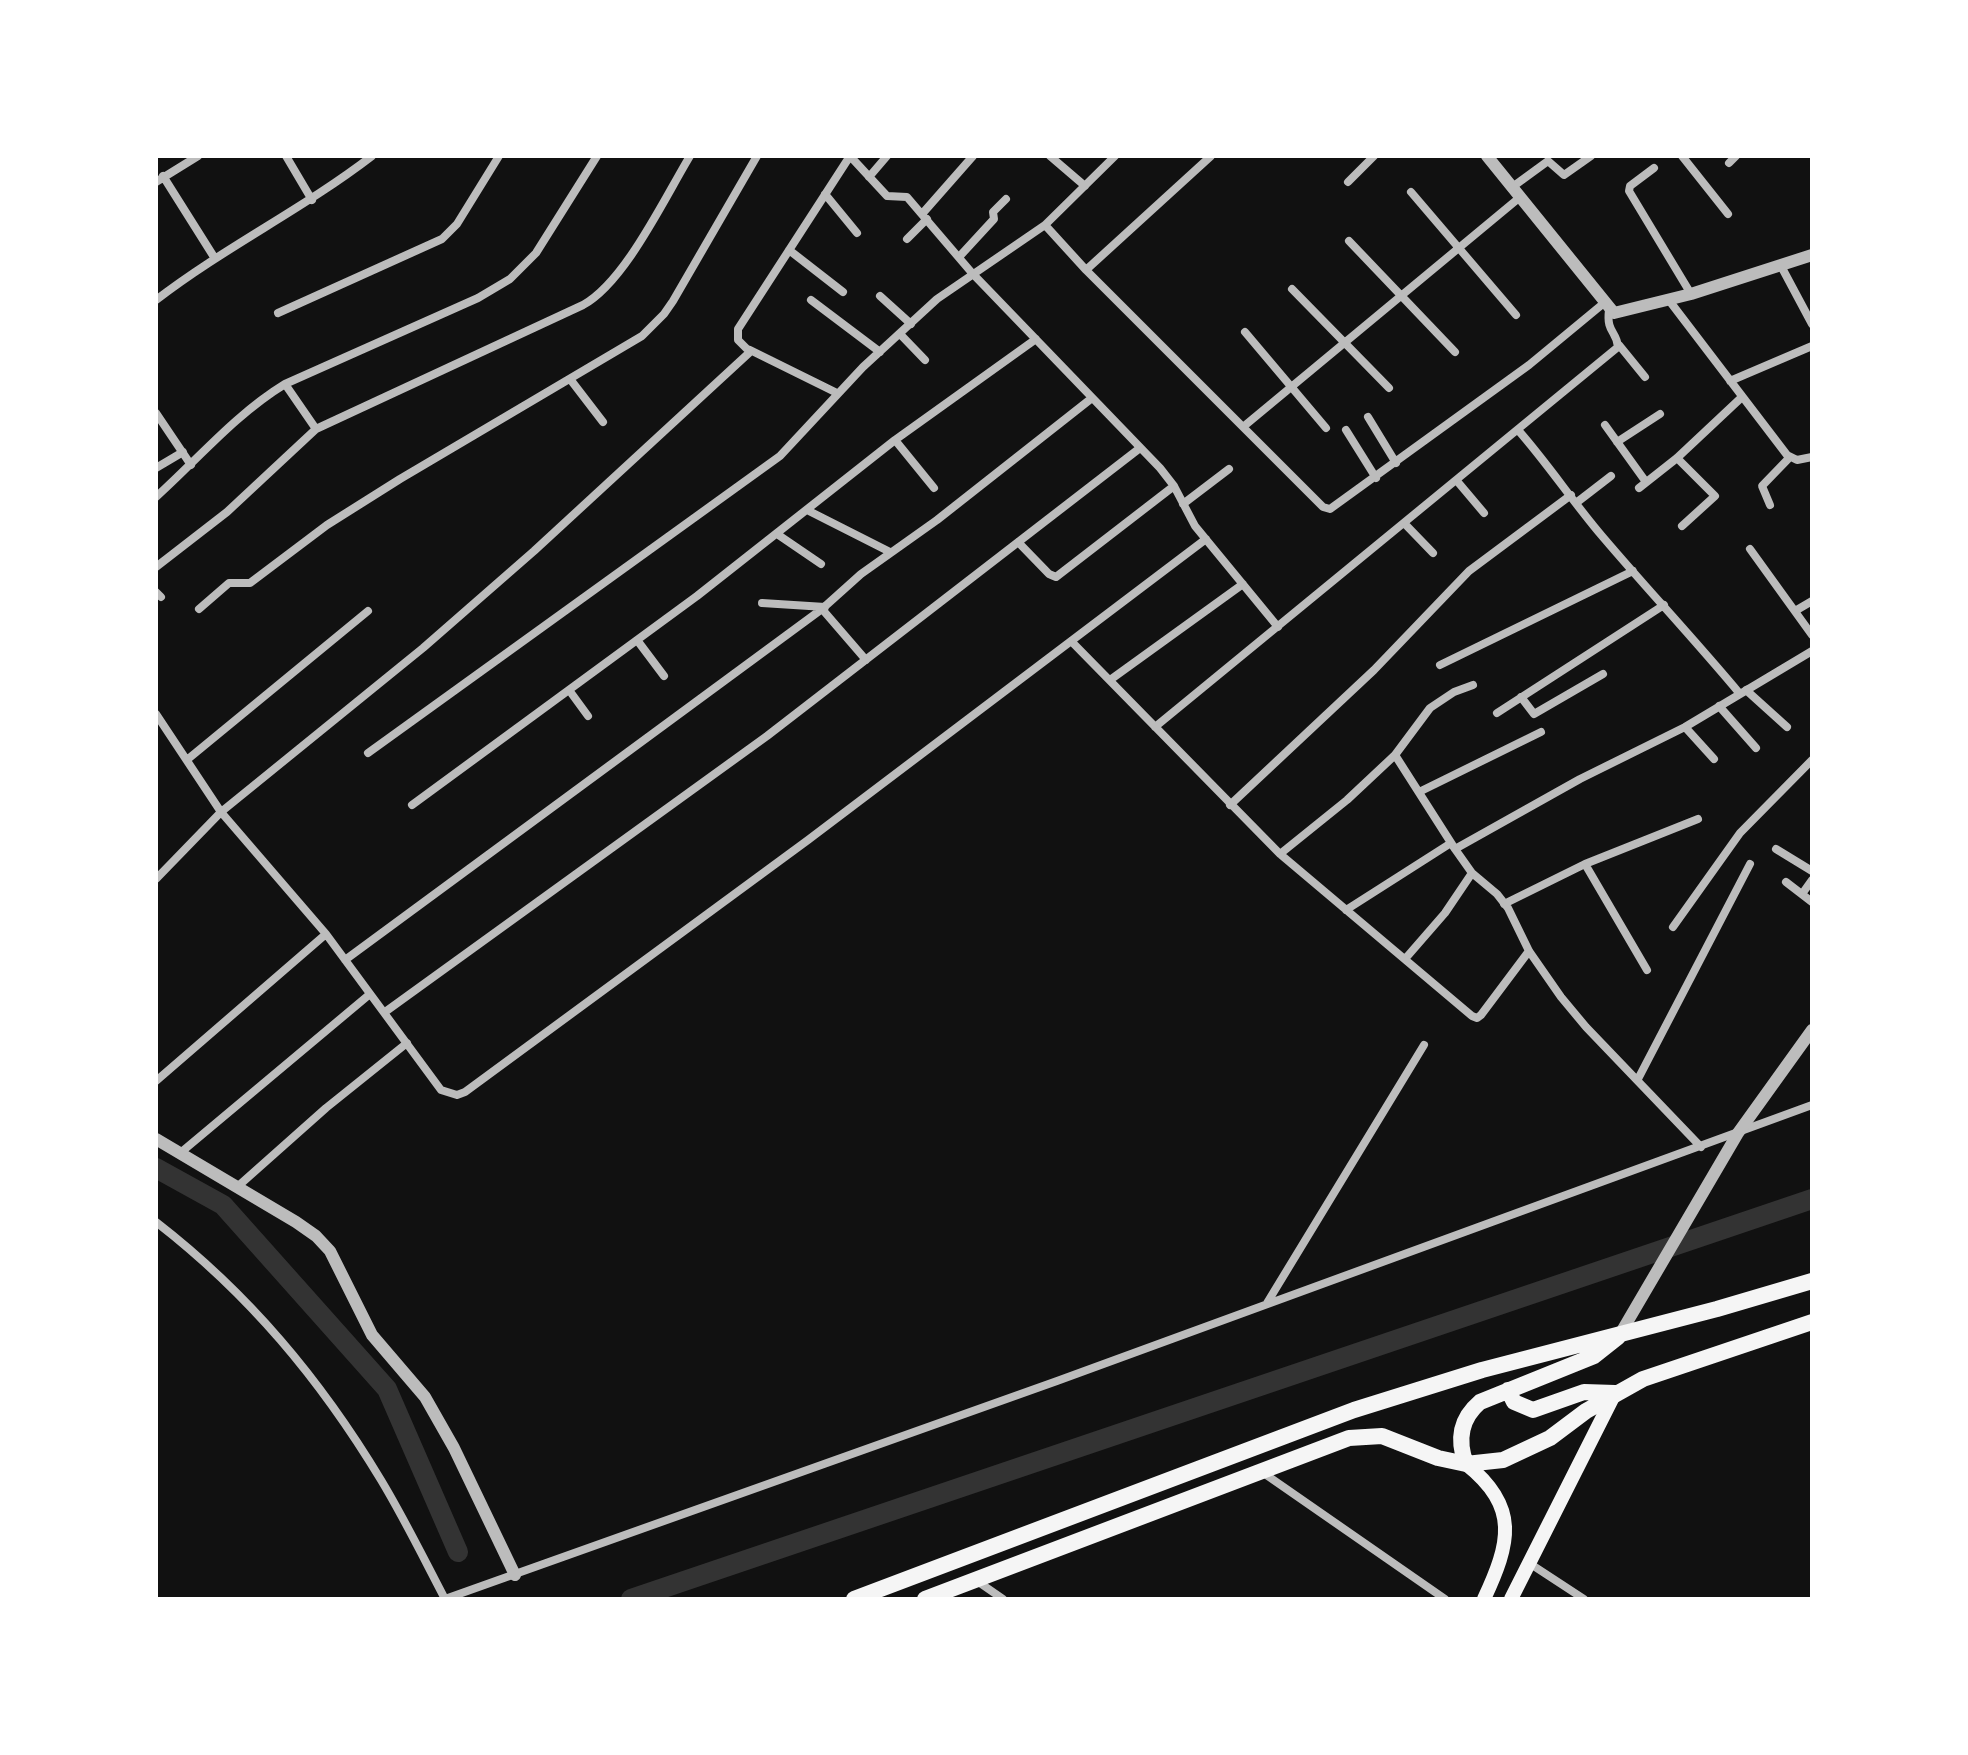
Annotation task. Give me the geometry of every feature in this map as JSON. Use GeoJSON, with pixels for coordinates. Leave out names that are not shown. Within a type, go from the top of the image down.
{"type":"FeatureCollection","features":[{"type":"Feature","properties":{"kind":"highway"},"geometry":{"type":"LineString","coordinates":[[854,1599],[1354,1410],[1482,1370],[1619,1336],[1812,1281]]}},
{"type":"Feature","properties":{"kind":"highway"},"geometry":{"type":"LineString","coordinates":[[925,1599],[1349,1438],[1371,1435],[1393,1439],[1438,1458],[1466,1464],[1485,1463],[1521,1453],[1550,1438],[1615,1393],[1643,1379],[1812,1322]]}},
{"type":"Feature","properties":{"kind":"highway"},"geometry":{"type":"LineString","coordinates":[[1466,1464],[1460,1441],[1465,1419],[1480,1402],[1594,1356],[1619,1336]]}},
{"type":"Feature","properties":{"kind":"highway"},"geometry":{"type":"LineString","coordinates":[[1508,1390],[1514,1402],[1533,1410],[1584,1392],[1615,1393]]}},
{"type":"Feature","properties":{"kind":"main road"},"geometry":{"type":"LineString","coordinates":[[1511,1599],[1615,1393]]}},
{"type":"Feature","properties":{"kind":"main road"},"geometry":{"type":"LineString","coordinates":[[1466,1464],[1483,1477],[1496,1494],[1506,1534],[1504,1555],[1484,1599]]}},
{"type":"Feature","properties":{"kind":"street"},"geometry":{"type":"LineString","coordinates":[[198,156],[160,179],[214,257]]}},
{"type":"Feature","properties":{"kind":"street"},"geometry":{"type":"LineString","coordinates":[[286,156],[312,200]]}},
{"type":"Feature","properties":{"kind":"street"},"geometry":{"type":"LineString","coordinates":[[156,300],[214,257],[312,200],[372,156]]}},
{"type":"Feature","properties":{"kind":"street"},"geometry":{"type":"LineString","coordinates":[[278,313],[442,239],[457,224],[499,156]]}},
{"type":"Feature","properties":{"kind":"street"},"geometry":{"type":"LineString","coordinates":[[156,497],[245,412],[285,384],[478,298],[510,279],[536,253],[597,156]]}},
{"type":"Feature","properties":{"kind":"street"},"geometry":{"type":"LineString","coordinates":[[156,567],[227,512],[316,429],[593,299],[618,274],[690,156]]}},
{"type":"Feature","properties":{"kind":"street"},"geometry":{"type":"LineString","coordinates":[[199,609],[229,583],[250,583],[327,525],[400,479],[642,336],[664,314],[757,156]]}},
{"type":"Feature","properties":{"kind":"street"},"geometry":{"type":"LineString","coordinates":[[837,393],[750,350],[738,340],[737,332],[850,156],[888,197],[906,195],[972,273],[1140,448],[1174,486],[1190,518],[1278,627]]}},
{"type":"Feature","properties":{"kind":"street"},"geometry":{"type":"LineString","coordinates":[[869,177],[887,156]]}},
{"type":"Feature","properties":{"kind":"street"},"geometry":{"type":"LineString","coordinates":[[907,239],[973,156]]}},
{"type":"Feature","properties":{"kind":"street"},"geometry":{"type":"LineString","coordinates":[[1050,156],[1085,186]]}},
{"type":"Feature","properties":{"kind":"street"},"geometry":{"type":"LineString","coordinates":[[368,753],[780,456],[837,393],[937,299],[1045,225],[1115,156]]}},
{"type":"Feature","properties":{"kind":"street"},"geometry":{"type":"LineString","coordinates":[[1086,270],[1211,156]]}},
{"type":"Feature","properties":{"kind":"street"},"geometry":{"type":"LineString","coordinates":[[1348,182],[1374,156]]}},
{"type":"Feature","properties":{"kind":"street"},"geometry":{"type":"LineString","coordinates":[[1487,156],[1606,306],[1617,313],[1691,294],[1812,255]]}},
{"type":"Feature","properties":{"kind":"street"},"geometry":{"type":"LineString","coordinates":[[1243,427],[1459,248],[1548,161],[1564,175],[1591,156]]}},
{"type":"Feature","properties":{"kind":"street"},"geometry":{"type":"LineString","coordinates":[[1682,156],[1728,214]]}},
{"type":"Feature","properties":{"kind":"street"},"geometry":{"type":"LineString","coordinates":[[1654,168],[1630,186],[1629,191],[1691,294]]}},
{"type":"Feature","properties":{"kind":"street"},"geometry":{"type":"LineString","coordinates":[[1411,192],[1516,315]]}},
{"type":"Feature","properties":{"kind":"street"},"geometry":{"type":"LineString","coordinates":[[825,194],[857,233]]}},
{"type":"Feature","properties":{"kind":"street"},"geometry":{"type":"LineString","coordinates":[[959,257],[994,219],[993,213],[1002,203],[991,198]]}},
{"type":"Feature","properties":{"kind":"street"},"geometry":{"type":"LineString","coordinates":[[1045,225],[1323,507],[1330,509],[1337,507],[1606,306]]}},
{"type":"Feature","properties":{"kind":"street"},"geometry":{"type":"LineString","coordinates":[[1349,241],[1455,352]]}},
{"type":"Feature","properties":{"kind":"street"},"geometry":{"type":"LineString","coordinates":[[789,250],[843,292]]}},
{"type":"Feature","properties":{"kind":"street"},"geometry":{"type":"LineString","coordinates":[[1781,266],[1812,324]]}},
{"type":"Feature","properties":{"kind":"street"},"geometry":{"type":"LineString","coordinates":[[1292,289],[1389,388]]}},
{"type":"Feature","properties":{"kind":"street"},"geometry":{"type":"LineString","coordinates":[[880,296],[911,324]]}},
{"type":"Feature","properties":{"kind":"street"},"geometry":{"type":"LineString","coordinates":[[1668,299],[1790,457],[1797,460],[1812,457]]}},
{"type":"Feature","properties":{"kind":"street"},"geometry":{"type":"LineString","coordinates":[[811,300],[880,352]]}},
{"type":"Feature","properties":{"kind":"street"},"geometry":{"type":"LineString","coordinates":[[1606,306],[1608,326],[1645,377]]}},
{"type":"Feature","properties":{"kind":"street"},"geometry":{"type":"LineString","coordinates":[[1245,332],[1326,428]]}},
{"type":"Feature","properties":{"kind":"street"},"geometry":{"type":"LineString","coordinates":[[900,334],[925,360]]}},
{"type":"Feature","properties":{"kind":"street"},"geometry":{"type":"LineString","coordinates":[[412,805],[637,640],[895,440],[1036,339]]}},
{"type":"Feature","properties":{"kind":"street"},"geometry":{"type":"LineString","coordinates":[[1155,727],[1619,345]]}},
{"type":"Feature","properties":{"kind":"street"},"geometry":{"type":"LineString","coordinates":[[1730,381],[1812,346]]}},
{"type":"Feature","properties":{"kind":"street"},"geometry":{"type":"LineString","coordinates":[[156,879],[221,812],[423,648],[534,551],[750,350]]}},
{"type":"Feature","properties":{"kind":"street"},"geometry":{"type":"LineString","coordinates":[[570,379],[603,422]]}},
{"type":"Feature","properties":{"kind":"street"},"geometry":{"type":"LineString","coordinates":[[285,384],[316,429]]}},
{"type":"Feature","properties":{"kind":"street"},"geometry":{"type":"LineString","coordinates":[[1605,425],[1643,485],[1677,458],[1742,397]]}},
{"type":"Feature","properties":{"kind":"street"},"geometry":{"type":"LineString","coordinates":[[345,960],[824,608],[890,552],[937,520],[1092,398]]}},
{"type":"Feature","properties":{"kind":"street"},"geometry":{"type":"LineString","coordinates":[[156,413],[191,465]]}},
{"type":"Feature","properties":{"kind":"street"},"geometry":{"type":"LineString","coordinates":[[1617,442],[1660,414]]}},
{"type":"Feature","properties":{"kind":"street"},"geometry":{"type":"LineString","coordinates":[[1368,417],[1396,463]]}},
{"type":"Feature","properties":{"kind":"street"},"geometry":{"type":"LineString","coordinates":[[1346,430],[1376,478]]}},
{"type":"Feature","properties":{"kind":"street"},"geometry":{"type":"LineString","coordinates":[[1518,430],[1633,571],[1743,692],[1787,727]]}},
{"type":"Feature","properties":{"kind":"street"},"geometry":{"type":"LineString","coordinates":[[895,440],[934,488]]}},
{"type":"Feature","properties":{"kind":"street"},"geometry":{"type":"LineString","coordinates":[[385,1012],[767,736],[1140,448]]}},
{"type":"Feature","properties":{"kind":"street"},"geometry":{"type":"LineString","coordinates":[[156,468],[183,452]]}},
{"type":"Feature","properties":{"kind":"street"},"geometry":{"type":"LineString","coordinates":[[1770,505],[1762,486],[1790,457]]}},
{"type":"Feature","properties":{"kind":"street"},"geometry":{"type":"LineString","coordinates":[[1677,458],[1715,496],[1682,526]]}},
{"type":"Feature","properties":{"kind":"street"},"geometry":{"type":"LineString","coordinates":[[1183,504],[1229,469]]}},
{"type":"Feature","properties":{"kind":"street"},"geometry":{"type":"LineString","coordinates":[[1230,805],[1374,670],[1469,571],[1611,476]]}},
{"type":"Feature","properties":{"kind":"street"},"geometry":{"type":"LineString","coordinates":[[1457,481],[1484,513]]}},
{"type":"Feature","properties":{"kind":"street"},"geometry":{"type":"LineString","coordinates":[[1018,542],[1049,574],[1056,577],[1174,486]]}},
{"type":"Feature","properties":{"kind":"street"},"geometry":{"type":"LineString","coordinates":[[807,510],[890,552]]}},
{"type":"Feature","properties":{"kind":"street"},"geometry":{"type":"LineString","coordinates":[[1404,523],[1433,553]]}},
{"type":"Feature","properties":{"kind":"street"},"geometry":{"type":"LineString","coordinates":[[777,534],[821,564]]}},
{"type":"Feature","properties":{"kind":"street"},"geometry":{"type":"LineString","coordinates":[[156,714],[221,812],[326,934],[441,1090],[457,1095],[808,840],[1206,539]]}},
{"type":"Feature","properties":{"kind":"street"},"geometry":{"type":"LineString","coordinates":[[1750,549],[1812,635]]}},
{"type":"Feature","properties":{"kind":"street"},"geometry":{"type":"LineString","coordinates":[[1440,665],[1633,571]]}},
{"type":"Feature","properties":{"kind":"street"},"geometry":{"type":"LineString","coordinates":[[1110,680],[1243,584]]}},
{"type":"Feature","properties":{"kind":"street"},"geometry":{"type":"LineString","coordinates":[[1795,611],[1812,601]]}},
{"type":"Feature","properties":{"kind":"street"},"geometry":{"type":"LineString","coordinates":[[762,603],[824,608],[866,660]]}},
{"type":"Feature","properties":{"kind":"street"},"geometry":{"type":"LineString","coordinates":[[1497,713],[1664,605]]}},
{"type":"Feature","properties":{"kind":"street"},"geometry":{"type":"LineString","coordinates":[[188,759],[368,611]]}},
{"type":"Feature","properties":{"kind":"street"},"geometry":{"type":"LineString","coordinates":[[637,640],[664,676]]}},
{"type":"Feature","properties":{"kind":"street"},"geometry":{"type":"LineString","coordinates":[[1071,641],[1280,854],[1477,1018],[1529,951]]}},
{"type":"Feature","properties":{"kind":"street"},"geometry":{"type":"LineString","coordinates":[[1346,910],[1453,846],[1685,727],[1812,651]]}},
{"type":"Feature","properties":{"kind":"street"},"geometry":{"type":"LineString","coordinates":[[1521,697],[1534,714],[1603,674]]}},
{"type":"Feature","properties":{"kind":"street"},"geometry":{"type":"LineString","coordinates":[[1280,854],[1347,800],[1395,755],[1430,708],[1454,692],[1473,685]]}},
{"type":"Feature","properties":{"kind":"street"},"geometry":{"type":"LineString","coordinates":[[569,690],[588,716]]}},
{"type":"Feature","properties":{"kind":"street"},"geometry":{"type":"LineString","coordinates":[[1719,706],[1756,748]]}},
{"type":"Feature","properties":{"kind":"street"},"geometry":{"type":"LineString","coordinates":[[1685,727],[1714,759]]}},
{"type":"Feature","properties":{"kind":"street"},"geometry":{"type":"LineString","coordinates":[[1419,792],[1541,732]]}},
{"type":"Feature","properties":{"kind":"street"},"geometry":{"type":"LineString","coordinates":[[1395,755],[1472,873],[1504,904],[1544,975],[1586,1027],[1701,1147]]}},
{"type":"Feature","properties":{"kind":"street"},"geometry":{"type":"LineString","coordinates":[[1673,927],[1740,833],[1812,760]]}},
{"type":"Feature","properties":{"kind":"street"},"geometry":{"type":"LineString","coordinates":[[1504,904],[1585,864],[1698,819]]}},
{"type":"Feature","properties":{"kind":"street"},"geometry":{"type":"LineString","coordinates":[[1776,849],[1812,871]]}},
{"type":"Feature","properties":{"kind":"street"},"geometry":{"type":"LineString","coordinates":[[1585,864],[1647,970]]}},
{"type":"Feature","properties":{"kind":"street"},"geometry":{"type":"LineString","coordinates":[[1638,1079],[1750,864]]}},
{"type":"Feature","properties":{"kind":"street"},"geometry":{"type":"LineString","coordinates":[[1405,959],[1445,913],[1472,873]]}},
{"type":"Feature","properties":{"kind":"street"},"geometry":{"type":"LineString","coordinates":[[1802,894],[1812,880]]}},
{"type":"Feature","properties":{"kind":"street"},"geometry":{"type":"LineString","coordinates":[[1786,882],[1812,902]]}},
{"type":"Feature","properties":{"kind":"street"},"geometry":{"type":"LineString","coordinates":[[156,1081],[326,934]]}},
{"type":"Feature","properties":{"kind":"street"},"geometry":{"type":"LineString","coordinates":[[179,1154],[370,994]]}},
{"type":"Feature","properties":{"kind":"street"},"geometry":{"type":"LineString","coordinates":[[1619,1336],[1738,1133],[1812,1030]]}},
{"type":"Feature","properties":{"kind":"street"},"geometry":{"type":"LineString","coordinates":[[236,1188],[326,1108],[407,1043]]}},
{"type":"Feature","properties":{"kind":"street"},"geometry":{"type":"LineString","coordinates":[[1267,1304],[1424,1045]]}},
{"type":"Feature","properties":{"kind":"street"},"geometry":{"type":"LineString","coordinates":[[156,1222],[223,1277],[273,1329],[326,1396],[381,1480],[445,1599],[1812,1105]]}},
{"type":"Feature","properties":{"kind":"street"},"geometry":{"type":"LineString","coordinates":[[156,1139],[296,1222],[330,1251],[372,1335],[425,1397],[515,1575]]}},
{"type":"Feature","properties":{"kind":"street"},"geometry":{"type":"LineString","coordinates":[[1261,1472],[1445,1599]]}},
{"type":"Feature","properties":{"kind":"street"},"geometry":{"type":"LineString","coordinates":[[1529,1563],[1584,1599]]}},
{"type":"Feature","properties":{"kind":"street"},"geometry":{"type":"LineString","coordinates":[[976,1580],[1003,1599]]}},
{"type":"Feature","properties":{"kind":"waterway"},"geometry":{"type":"LineString","coordinates":[[156,1168],[223,1205],[387,1389],[458,1552]]}},
{"type":"Feature","properties":{"kind":"waterway"},"geometry":{"type":"LineString","coordinates":[[631,1599],[1812,1199]]}}]}
